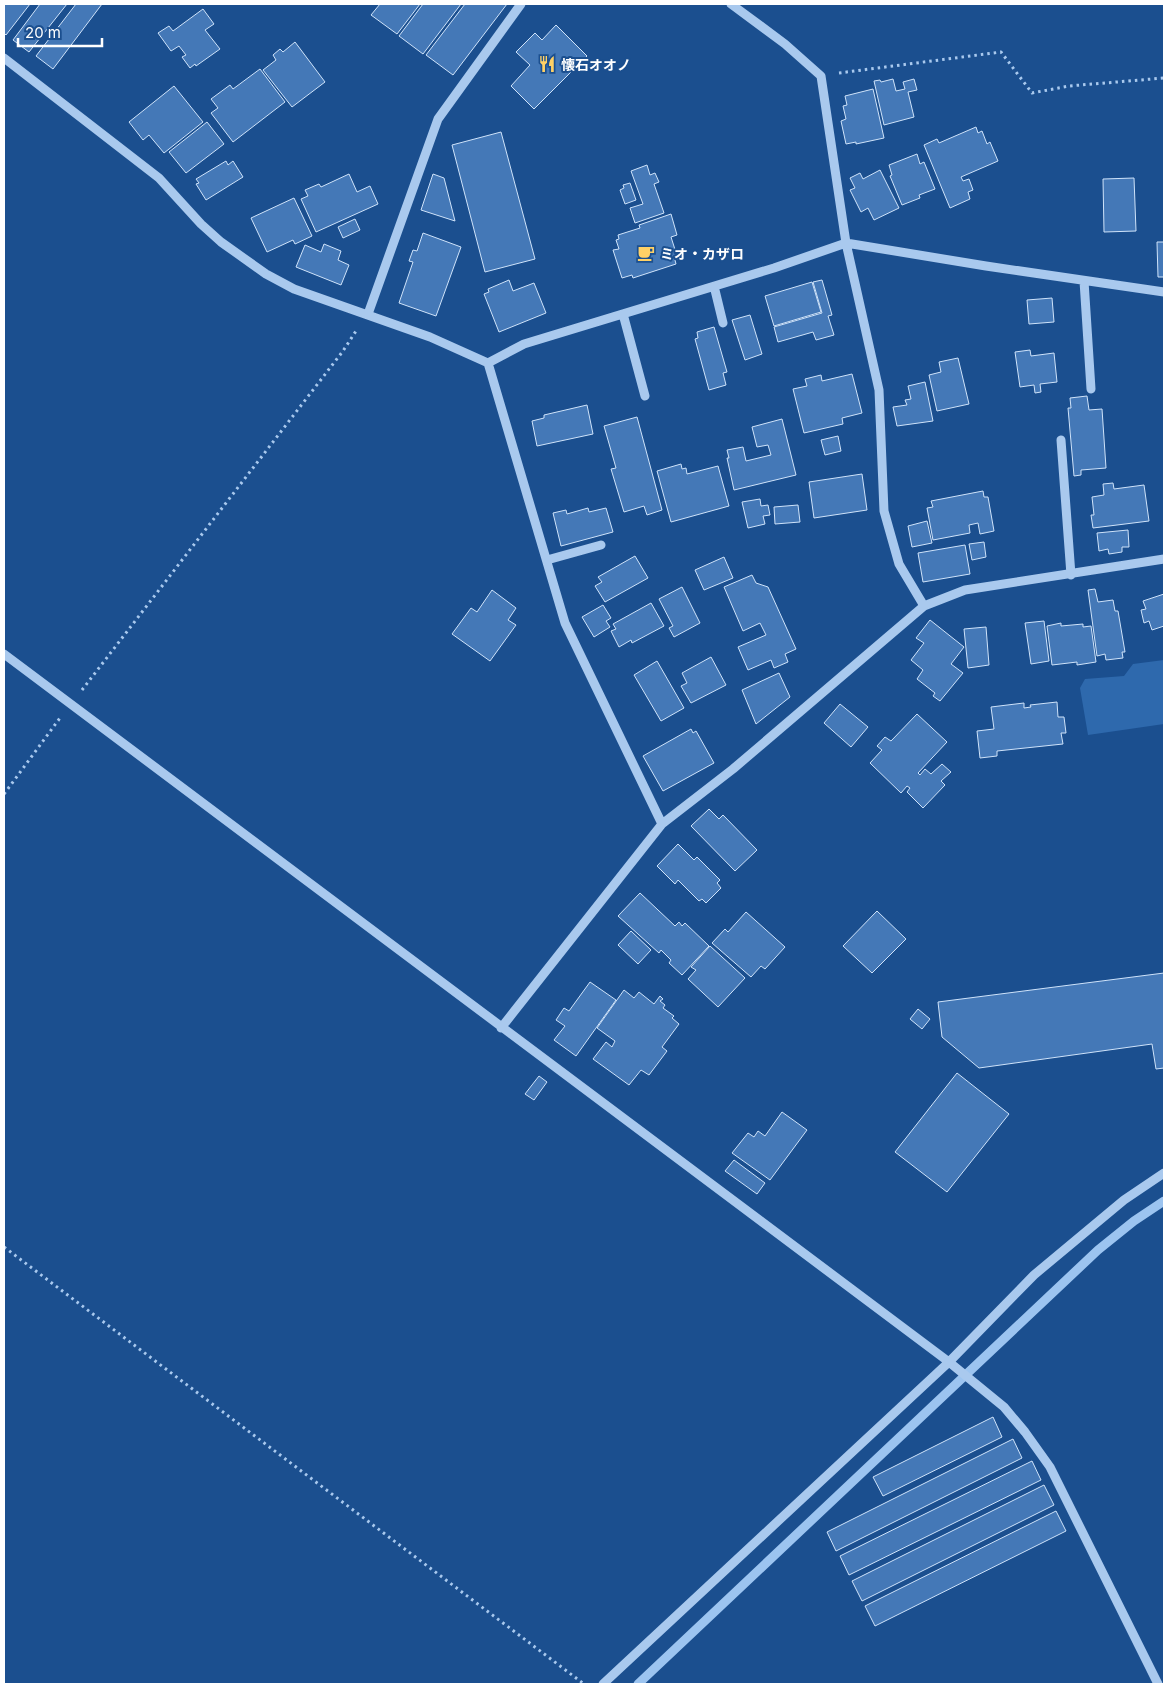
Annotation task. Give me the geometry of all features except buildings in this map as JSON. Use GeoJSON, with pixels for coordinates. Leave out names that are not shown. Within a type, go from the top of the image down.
{"type":"FeatureCollection","features":[{"type":"Feature","properties":{"kind":"street"},"geometry":{"type":"LineString","coordinates":[[368,314],[438,118],[521,4]]}},
{"type":"Feature","properties":{"kind":"street"},"geometry":{"type":"LineString","coordinates":[[731,4],[785,44],[820,76],[846,242],[879,390],[884,510],[899,564],[924,606]]}},
{"type":"Feature","properties":{"kind":"street"},"geometry":{"type":"LineString","coordinates":[[4,58],[159,178],[201,224],[242,258],[266,274],[294,289],[430,337],[488,363],[565,624],[662,824]]}},
{"type":"Feature","properties":{"kind":"street"},"geometry":{"type":"LineString","coordinates":[[488,363],[524,344],[774,268],[846,242],[986,266],[1164,292]]}},
{"type":"Feature","properties":{"kind":"street"},"geometry":{"type":"LineString","coordinates":[[1084,281],[1091,389]]}},
{"type":"Feature","properties":{"kind":"street"},"geometry":{"type":"LineString","coordinates":[[714,286],[723,323]]}},
{"type":"Feature","properties":{"kind":"street"},"geometry":{"type":"LineString","coordinates":[[623,314],[645,396]]}},
{"type":"Feature","properties":{"kind":"street"},"geometry":{"type":"LineString","coordinates":[[1061,440],[1071,575]]}},
{"type":"Feature","properties":{"kind":"street"},"geometry":{"type":"LineString","coordinates":[[547,560],[602,545]]}},
{"type":"Feature","properties":{"kind":"street"},"geometry":{"type":"LineString","coordinates":[[501,1028],[662,824],[733,769],[924,606],[965,590],[1164,560]]}},
{"type":"Feature","properties":{"kind":"street"},"geometry":{"type":"LineString","coordinates":[[4,654],[949,1362],[1004,1407],[1050,1467],[1158,1684]]}},
{"type":"Feature","properties":{"kind":"street"},"geometry":{"type":"LineString","coordinates":[[604,1684],[949,1362],[1034,1275],[1124,1200],[1164,1173]]}},
{"type":"Feature","properties":{"kind":"path"},"geometry":{"type":"LineString","coordinates":[[820,76],[1001,52],[1032,93],[1069,86],[1164,78]]}},
{"type":"Feature","properties":{"kind":"path"},"geometry":{"type":"LineString","coordinates":[[4,794],[70,705],[342,352],[368,314]]}},
{"type":"Feature","properties":{"kind":"path"},"geometry":{"type":"LineString","coordinates":[[4,1247],[584,1684]]}},
{"type":"Feature","properties":{"kind":"shaded area"},"geometry":{"type":"Polygon","coordinates":[[[1164,660],[1164,724],[1088,735],[1080,688],[1085,679],[1124,676],[1133,664],[1164,660]]]}},
{"type":"Feature","properties":{"kind":"waterway"},"geometry":{"type":"LineString","coordinates":[[638,1684],[1098,1250],[1134,1221],[1164,1201]]}},
{"type":"Feature","properties":{"kind":"place","name":"懐石オオノ"},"geometry":{"type":"Point","coordinates":[547,64]}},
{"type":"Feature","properties":{"kind":"place","name":"ミオ・カザロ"},"geometry":{"type":"Point","coordinates":[646,253]}}]}
